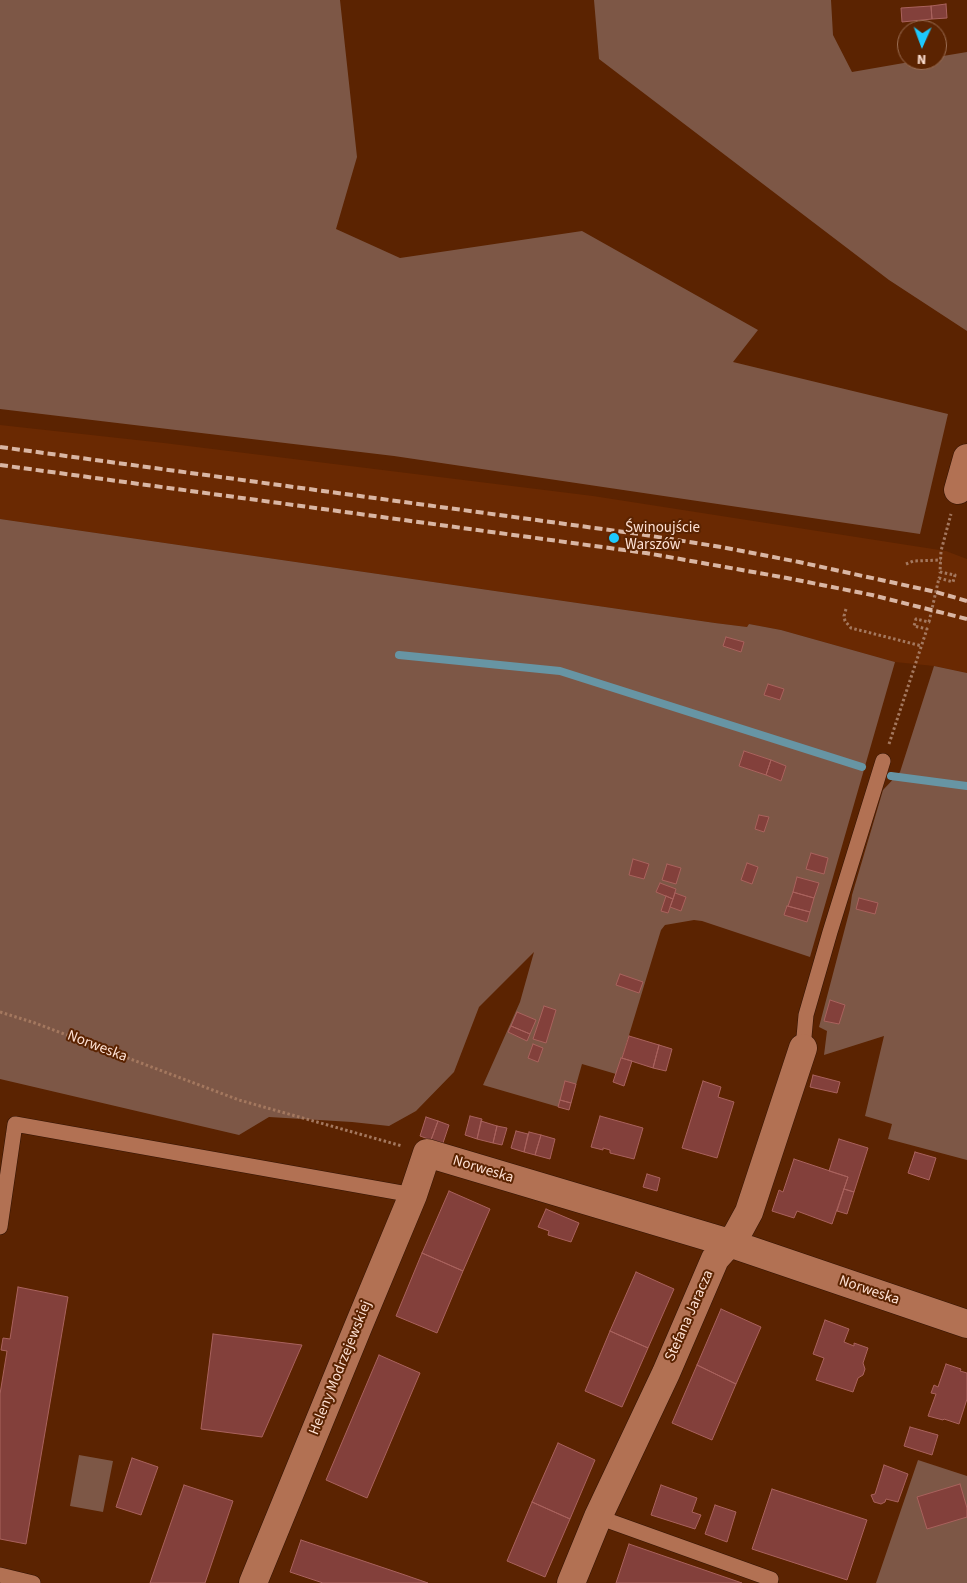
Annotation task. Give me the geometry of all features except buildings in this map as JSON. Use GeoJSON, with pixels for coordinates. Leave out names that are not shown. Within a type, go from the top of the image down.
{"type":"FeatureCollection","features":[{"type":"Feature","properties":{"kind":"street"},"geometry":{"type":"LineString","coordinates":[[958,490],[967,458]]}},
{"type":"Feature","properties":{"kind":"street","name":"Stefana Jaracza"},"geometry":{"type":"LineString","coordinates":[[571,1583],[598,1517],[666,1373],[715,1258],[737,1234],[749,1212],[803,1048]]}},
{"type":"Feature","properties":{"kind":"street","name":"Heleny Modrzejewskiej"},"geometry":{"type":"LineString","coordinates":[[253,1583],[414,1195],[427,1153]]}},
{"type":"Feature","properties":{"kind":"street","name":"Norweska"},"geometry":{"type":"LineString","coordinates":[[427,1153],[729,1243],[967,1324]]}},
{"type":"Feature","properties":{"kind":"lane"},"geometry":{"type":"LineString","coordinates":[[803,1048],[806,1015],[883,761]]}},
{"type":"Feature","properties":{"kind":"lane"},"geometry":{"type":"LineString","coordinates":[[0,1227],[15,1124],[414,1195]]}},
{"type":"Feature","properties":{"kind":"lane"},"geometry":{"type":"LineString","coordinates":[[598,1517],[771,1580],[770,1583]]}},
{"type":"Feature","properties":{"kind":"lane"},"geometry":{"type":"LineString","coordinates":[[0,1575],[33,1583]]}},
{"type":"Feature","properties":{"kind":"path"},"geometry":{"type":"LineString","coordinates":[[883,761],[927,629],[914,626],[916,619],[929,622],[939,578],[953,582],[955,575],[940,572],[941,551],[958,490]]}},
{"type":"Feature","properties":{"kind":"path"},"geometry":{"type":"LineString","coordinates":[[906,564],[913,561],[941,560]]}},
{"type":"Feature","properties":{"kind":"path"},"geometry":{"type":"LineString","coordinates":[[846,608],[845,621],[851,628],[922,646]]}},
{"type":"Feature","properties":{"kind":"path","name":"Norweska"},"geometry":{"type":"LineString","coordinates":[[0,1012],[239,1100],[427,1153]]}},
{"type":"Feature","properties":{"kind":"shaded area"},"geometry":{"type":"Polygon","coordinates":[[[0,0],[340,0],[357,157],[336,229],[400,258],[582,231],[758,330],[733,362],[948,414],[920,534],[394,456],[0,409],[0,0]]]}},
{"type":"Feature","properties":{"kind":"shaded area"},"geometry":{"type":"Polygon","coordinates":[[[594,0],[831,0],[833,35],[852,72],[897,64],[897,70],[947,70],[947,55],[967,52],[967,331],[889,280],[599,59],[594,0]]]}},
{"type":"Feature","properties":{"kind":"shaded area"},"geometry":{"type":"Polygon","coordinates":[[[0,425],[164,443],[593,496],[946,551],[967,559],[967,673],[934,666],[895,662],[781,630],[749,624],[747,627],[715,623],[0,519],[0,425]]]}},
{"type":"Feature","properties":{"kind":"shaded area"},"geometry":{"type":"Polygon","coordinates":[[[0,519],[715,623],[747,627],[749,624],[781,630],[895,662],[810,957],[702,921],[694,920],[665,925],[661,930],[616,1074],[582,1064],[569,1110],[483,1085],[520,1002],[534,952],[479,1007],[454,1072],[416,1111],[389,1126],[269,1117],[239,1135],[0,1079],[0,519]]]}},
{"type":"Feature","properties":{"kind":"shaded area"},"geometry":{"type":"Polygon","coordinates":[[[934,666],[967,673],[967,1160],[888,1139],[892,1124],[865,1116],[884,1036],[824,1055],[827,1031],[819,1027],[852,895],[883,790],[900,772],[934,666]]]}},
{"type":"Feature","properties":{"kind":"shaded area"},"geometry":{"type":"Polygon","coordinates":[[[79,1455],[113,1461],[103,1512],[70,1506],[79,1455]]]}},
{"type":"Feature","properties":{"kind":"shaded area"},"geometry":{"type":"Polygon","coordinates":[[[918,1460],[967,1476],[967,1583],[876,1583],[918,1460]]]}},
{"type":"Feature","properties":{"kind":"waterway"},"geometry":{"type":"LineString","coordinates":[[399,655],[560,671],[862,767]]}},
{"type":"Feature","properties":{"kind":"waterway"},"geometry":{"type":"LineString","coordinates":[[891,776],[967,786]]}},
{"type":"Feature","properties":{"kind":"railway"},"geometry":{"type":"LineString","coordinates":[[0,447],[639,534],[721,547],[936,592],[967,601]]}},
{"type":"Feature","properties":{"kind":"railway"},"geometry":{"type":"LineString","coordinates":[[0,465],[646,553],[872,595],[967,619]]}},
{"type":"Feature","properties":{"kind":"place","name":"Świnoujście Warszów"},"geometry":{"type":"Point","coordinates":[614,538]}}]}
